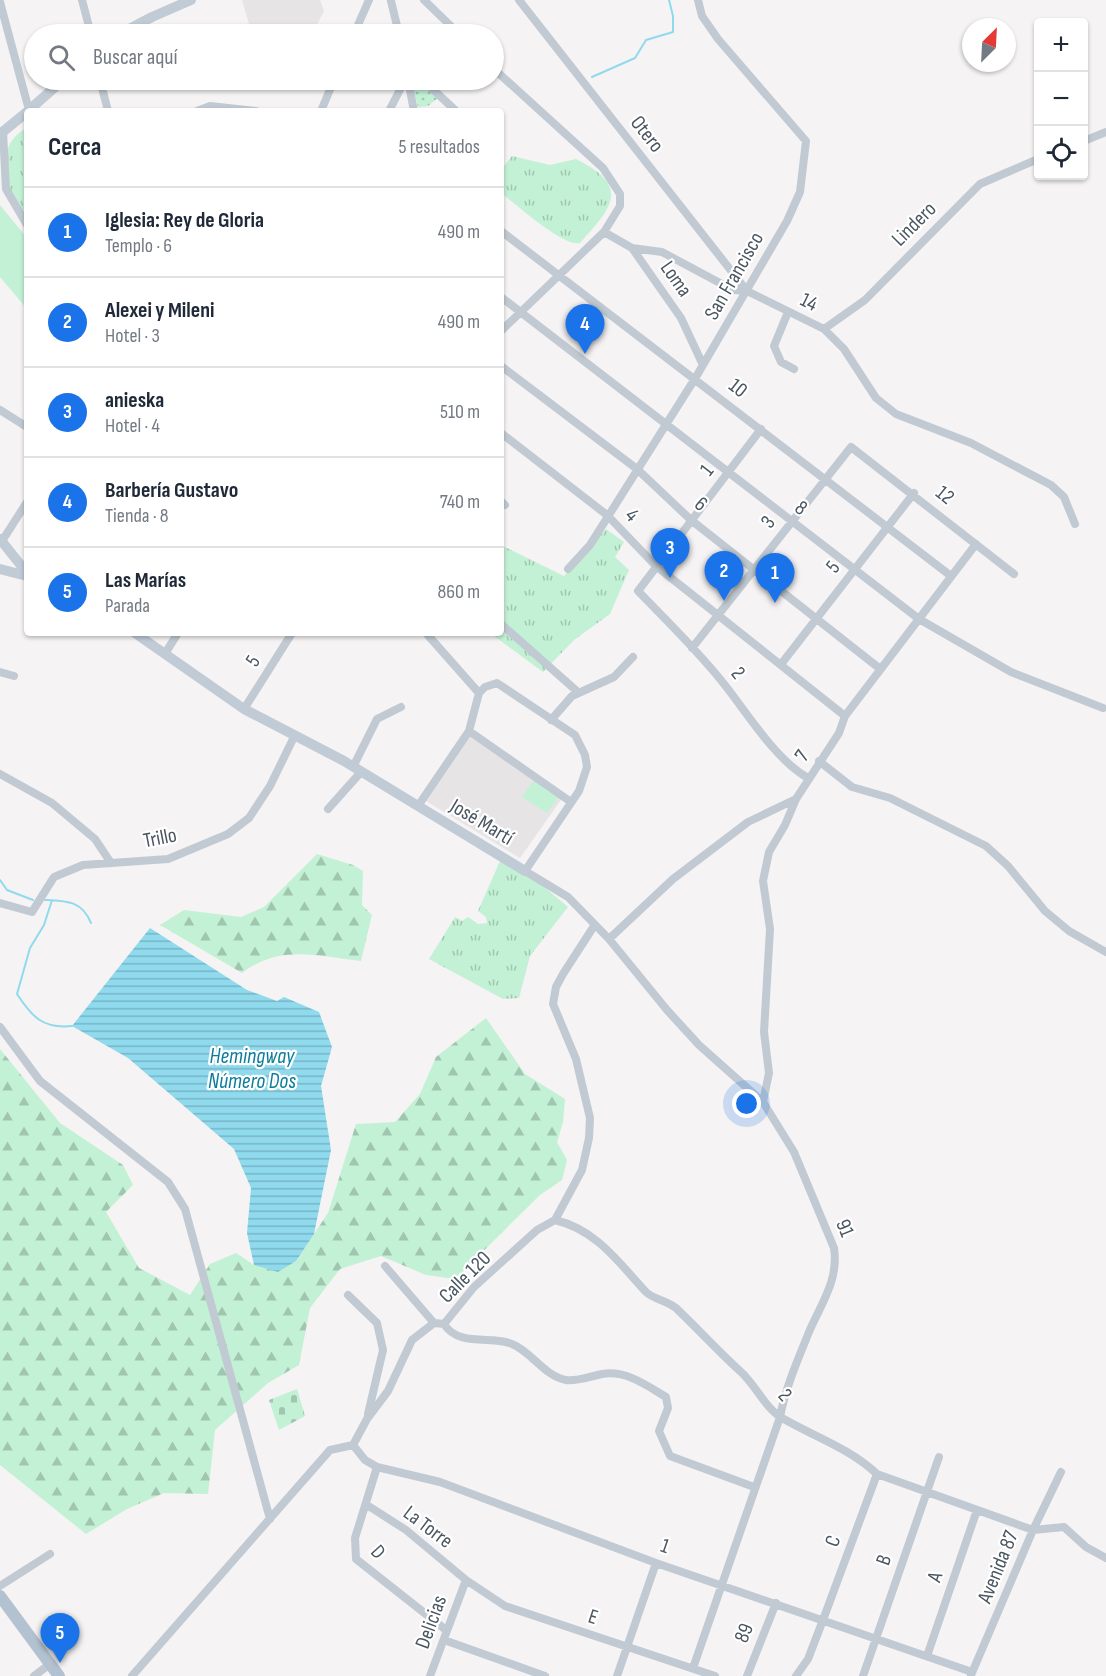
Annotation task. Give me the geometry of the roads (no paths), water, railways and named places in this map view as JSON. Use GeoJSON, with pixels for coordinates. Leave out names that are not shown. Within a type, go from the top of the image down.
{"type":"FeatureCollection","features":[{"type":"Feature","properties":{"kind":"main road"},"geometry":{"type":"LineString","coordinates":[[0,1596],[59,1676]]}},
{"type":"Feature","properties":{"kind":"street"},"geometry":{"type":"LineString","coordinates":[[82,0],[88,24]]}},
{"type":"Feature","properties":{"kind":"street"},"geometry":{"type":"LineString","coordinates":[[138,24],[191,0]]}},
{"type":"Feature","properties":{"kind":"street"},"geometry":{"type":"LineString","coordinates":[[358,24],[369,0]]}},
{"type":"Feature","properties":{"kind":"street"},"geometry":{"type":"LineString","coordinates":[[390,0],[396,24]]}},
{"type":"Feature","properties":{"kind":"street"},"geometry":{"type":"LineString","coordinates":[[424,0],[449,24]]}},
{"type":"Feature","properties":{"kind":"street","name":"Otero"},"geometry":{"type":"LineString","coordinates":[[519,0],[747,291]]}},
{"type":"Feature","properties":{"kind":"street","name":"San Francisco"},"geometry":{"type":"LineString","coordinates":[[568,568],[590,545],[696,377],[747,291],[800,192],[806,141],[718,39],[702,16],[698,0]]}},
{"type":"Feature","properties":{"kind":"street"},"geometry":{"type":"LineString","coordinates":[[0,2],[3,26],[27,108]]}},
{"type":"Feature","properties":{"kind":"street"},"geometry":{"type":"LineString","coordinates":[[504,78],[603,168],[620,194],[620,206],[604,232],[557,274],[504,328]]}},
{"type":"Feature","properties":{"kind":"street"},"geometry":{"type":"LineString","coordinates":[[31,108],[52,90]]}},
{"type":"Feature","properties":{"kind":"street"},"geometry":{"type":"LineString","coordinates":[[103,90],[107,108]]}},
{"type":"Feature","properties":{"kind":"street"},"geometry":{"type":"LineString","coordinates":[[322,108],[330,90]]}},
{"type":"Feature","properties":{"kind":"street"},"geometry":{"type":"LineString","coordinates":[[391,108],[401,90]]}},
{"type":"Feature","properties":{"kind":"street"},"geometry":{"type":"LineString","coordinates":[[409,90],[413,108]]}},
{"type":"Feature","properties":{"kind":"street"},"geometry":{"type":"LineString","coordinates":[[434,90],[453,108]]}},
{"type":"Feature","properties":{"kind":"street"},"geometry":{"type":"LineString","coordinates":[[205,108],[210,106],[228,108]]}},
{"type":"Feature","properties":{"kind":"street"},"geometry":{"type":"LineString","coordinates":[[24,114],[1,133],[6,189],[24,217]]}},
{"type":"Feature","properties":{"kind":"street"},"geometry":{"type":"LineString","coordinates":[[1088,139],[1106,132]]}},
{"type":"Feature","properties":{"kind":"street","name":"Lindero"},"geometry":{"type":"LineString","coordinates":[[824,329],[865,300],[980,184],[1034,161]]}},
{"type":"Feature","properties":{"kind":"street","name":"14"},"geometry":{"type":"LineString","coordinates":[[604,232],[632,248],[662,252],[733,290],[747,291],[824,329],[844,349],[876,398],[896,414],[971,443],[1051,485],[1064,497],[1075,524]]}},
{"type":"Feature","properties":{"kind":"street","name":"10"},"geometry":{"type":"LineString","coordinates":[[504,233],[696,377],[951,576]]}},
{"type":"Feature","properties":{"kind":"street","name":"Loma"},"geometry":{"type":"LineString","coordinates":[[632,248],[681,318],[703,365]]}},
{"type":"Feature","properties":{"kind":"street","name":"8"},"geometry":{"type":"LineString","coordinates":[[504,299],[918,619],[1011,672],[1103,708]]}},
{"type":"Feature","properties":{"kind":"street"},"geometry":{"type":"LineString","coordinates":[[788,312],[774,346],[781,362],[794,369]]}},
{"type":"Feature","properties":{"kind":"street","name":"6"},"geometry":{"type":"LineString","coordinates":[[504,368],[637,469],[691,520],[879,668]]}},
{"type":"Feature","properties":{"kind":"street"},"geometry":{"type":"LineString","coordinates":[[0,410],[24,425]]}},
{"type":"Feature","properties":{"kind":"street","name":"1"},"geometry":{"type":"LineString","coordinates":[[638,591],[761,429]]}},
{"type":"Feature","properties":{"kind":"street","name":"4"},"geometry":{"type":"LineString","coordinates":[[504,435],[608,515],[656,566],[782,663],[845,716]]}},
{"type":"Feature","properties":{"kind":"street","name":"3"},"geometry":{"type":"LineString","coordinates":[[692,648],[851,447]]}},
{"type":"Feature","properties":{"kind":"street","name":"12"},"geometry":{"type":"LineString","coordinates":[[851,447],[914,493],[1014,574]]}},
{"type":"Feature","properties":{"kind":"street","name":"5"},"geometry":{"type":"LineString","coordinates":[[782,663],[914,493]]}},
{"type":"Feature","properties":{"kind":"street"},"geometry":{"type":"LineString","coordinates":[[24,506],[1,540],[24,570]]}},
{"type":"Feature","properties":{"kind":"street","name":"7"},"geometry":{"type":"LineString","coordinates":[[796,799],[838,733],[845,716],[879,668],[976,544]]}},
{"type":"Feature","properties":{"kind":"street"},"geometry":{"type":"LineString","coordinates":[[0,569],[24,573]]}},
{"type":"Feature","properties":{"kind":"street","name":"2"},"geometry":{"type":"LineString","coordinates":[[638,591],[692,648],[782,756],[798,773],[808,778]]}},
{"type":"Feature","properties":{"kind":"street"},"geometry":{"type":"LineString","coordinates":[[504,627],[579,693]]}},
{"type":"Feature","properties":{"kind":"street","name":"José Martí"},"geometry":{"type":"LineString","coordinates":[[140,636],[166,652],[243,709],[357,769],[568,897],[594,927],[609,939],[699,1045],[763,1102]]}},
{"type":"Feature","properties":{"kind":"street"},"geometry":{"type":"LineString","coordinates":[[166,652],[176,636]]}},
{"type":"Feature","properties":{"kind":"street","name":"5"},"geometry":{"type":"LineString","coordinates":[[243,709],[290,636]]}},
{"type":"Feature","properties":{"kind":"street"},"geometry":{"type":"LineString","coordinates":[[429,636],[478,693]]}},
{"type":"Feature","properties":{"kind":"street"},"geometry":{"type":"LineString","coordinates":[[551,720],[564,702],[614,677],[633,657]]}},
{"type":"Feature","properties":{"kind":"street"},"geometry":{"type":"LineString","coordinates":[[0,672],[14,676]]}},
{"type":"Feature","properties":{"kind":"street"},"geometry":{"type":"LineString","coordinates":[[418,806],[469,731],[478,693],[485,687],[497,683],[575,735],[585,755],[587,767],[579,791],[525,871]]}},
{"type":"Feature","properties":{"kind":"street"},"geometry":{"type":"LineString","coordinates":[[328,809],[357,769],[377,719],[400,707]]}},
{"type":"Feature","properties":{"kind":"street"},"geometry":{"type":"LineString","coordinates":[[469,731],[571,802]]}},
{"type":"Feature","properties":{"kind":"street","name":"Trillo"},"geometry":{"type":"LineString","coordinates":[[0,903],[33,912],[54,877],[83,866],[168,859],[228,834],[249,818],[270,786],[294,737]]}},
{"type":"Feature","properties":{"kind":"street"},"geometry":{"type":"LineString","coordinates":[[819,761],[852,787],[890,798],[986,846],[1008,866],[1045,911],[1069,931],[1106,952]]}},
{"type":"Feature","properties":{"kind":"street"},"geometry":{"type":"LineString","coordinates":[[0,774],[52,803],[95,839],[111,863]]}},
{"type":"Feature","properties":{"kind":"street"},"geometry":{"type":"LineString","coordinates":[[609,939],[673,879],[748,822],[796,799]]}},
{"type":"Feature","properties":{"kind":"street"},"geometry":{"type":"LineString","coordinates":[[763,1102],[769,1073],[764,1032],[770,929],[763,881],[769,852],[785,825],[796,799]]}},
{"type":"Feature","properties":{"kind":"street","name":"Calle 120"},"geometry":{"type":"LineString","coordinates":[[353,1445],[367,1419],[388,1391],[412,1340],[434,1323],[444,1324],[474,1287],[537,1230],[555,1220],[582,1170],[589,1138],[590,1118],[576,1059],[553,1004],[556,987],[594,927]]}},
{"type":"Feature","properties":{"kind":"street"},"geometry":{"type":"LineString","coordinates":[[0,1027],[40,1081],[168,1182],[178,1195],[185,1209],[270,1519]]}},
{"type":"Feature","properties":{"kind":"street","name":"91"},"geometry":{"type":"LineString","coordinates":[[693,1668],[780,1417],[783,1402],[810,1330],[827,1300],[836,1261],[834,1248],[794,1152],[763,1102]]}},
{"type":"Feature","properties":{"kind":"street","name":"2"},"geometry":{"type":"LineString","coordinates":[[555,1220],[573,1224],[599,1241],[638,1280],[648,1294],[675,1307],[727,1362],[740,1371],[780,1417],[861,1459],[877,1474],[926,1494],[1033,1530]]}},
{"type":"Feature","properties":{"kind":"street"},"geometry":{"type":"LineString","coordinates":[[385,1266],[434,1323]]}},
{"type":"Feature","properties":{"kind":"street"},"geometry":{"type":"LineString","coordinates":[[348,1295],[377,1323],[383,1350],[367,1419]]}},
{"type":"Feature","properties":{"kind":"street"},"geometry":{"type":"LineString","coordinates":[[444,1324],[452,1332],[478,1341],[509,1342],[555,1377],[568,1381],[605,1373],[632,1377],[666,1397],[668,1408],[659,1431],[670,1456],[754,1487]]}},
{"type":"Feature","properties":{"kind":"street"},"geometry":{"type":"LineString","coordinates":[[132,1676],[330,1450],[353,1445]]}},
{"type":"Feature","properties":{"kind":"street","name":"1"},"geometry":{"type":"LineString","coordinates":[[353,1445],[365,1460],[377,1467],[440,1482],[657,1563],[876,1638],[972,1674]]}},
{"type":"Feature","properties":{"kind":"street","name":"B"},"geometry":{"type":"LineString","coordinates":[[863,1676],[939,1457]]}},
{"type":"Feature","properties":{"kind":"street","name":"D"},"geometry":{"type":"LineString","coordinates":[[377,1467],[355,1538],[356,1559],[446,1630]]}},
{"type":"Feature","properties":{"kind":"street","name":"Avenida 87"},"geometry":{"type":"LineString","coordinates":[[972,1674],[998,1618],[1033,1530],[1061,1472]]}},
{"type":"Feature","properties":{"kind":"street","name":"C"},"geometry":{"type":"LineString","coordinates":[[795,1676],[808,1659],[824,1620],[877,1474]]}},
{"type":"Feature","properties":{"kind":"street","name":"La Torre"},"geometry":{"type":"LineString","coordinates":[[367,1505],[406,1530],[466,1580]]}},
{"type":"Feature","properties":{"kind":"street","name":"A"},"geometry":{"type":"LineString","coordinates":[[927,1656],[977,1510]]}},
{"type":"Feature","properties":{"kind":"street"},"geometry":{"type":"LineString","coordinates":[[1033,1530],[1064,1527],[1086,1546],[1106,1558]]}},
{"type":"Feature","properties":{"kind":"street"},"geometry":{"type":"LineString","coordinates":[[0,1586],[50,1554]]}},
{"type":"Feature","properties":{"kind":"street"},"geometry":{"type":"LineString","coordinates":[[617,1676],[657,1563]]}},
{"type":"Feature","properties":{"kind":"street","name":"Delicias"},"geometry":{"type":"LineString","coordinates":[[430,1676],[466,1580]]}},
{"type":"Feature","properties":{"kind":"street","name":"E"},"geometry":{"type":"LineString","coordinates":[[466,1580],[505,1606],[715,1676]]}},
{"type":"Feature","properties":{"kind":"street","name":"89"},"geometry":{"type":"LineString","coordinates":[[747,1676],[776,1603]]}},
{"type":"Feature","properties":{"kind":"street"},"geometry":{"type":"LineString","coordinates":[[444,1640],[544,1676]]}},
{"type":"Feature","properties":{"kind":"street"},"geometry":{"type":"LineString","coordinates":[[34,1676],[50,1664]]}},
{"type":"Feature","properties":{"kind":"water","name":"Hemingway Número Dos"},"geometry":{"type":"Polygon","coordinates":[[[150,928],[247,990],[277,1001],[284,997],[319,1012],[332,1047],[321,1086],[331,1150],[314,1234],[296,1261],[278,1272],[254,1265],[247,1233],[251,1188],[234,1149],[128,1058],[72,1026],[150,928]]]}},
{"type":"Feature","properties":{"kind":"waterway"},"geometry":{"type":"LineString","coordinates":[[592,77],[635,58],[646,40],[673,32],[673,16],[669,0]]}},
{"type":"Feature","properties":{"kind":"waterway"},"geometry":{"type":"LineString","coordinates":[[0,880],[7,890],[33,900]]}},
{"type":"Feature","properties":{"kind":"waterway"},"geometry":{"type":"LineString","coordinates":[[45,900],[79,906],[91,923]]}},
{"type":"Feature","properties":{"kind":"waterway"},"geometry":{"type":"LineString","coordinates":[[52,900],[44,925],[30,948],[17,994],[39,1020],[53,1026],[72,1026]]}},
{"type":"Feature","properties":{"kind":"place","name":"Barbería Gustavo"},"geometry":{"type":"Point","coordinates":[585,354]}},
{"type":"Feature","properties":{"kind":"place","name":"anieska"},"geometry":{"type":"Point","coordinates":[670,578]}},
{"type":"Feature","properties":{"kind":"place","name":"Alexei y Mileni"},"geometry":{"type":"Point","coordinates":[724,601]}},
{"type":"Feature","properties":{"kind":"place","name":"Iglesia: Rey de Gloria"},"geometry":{"type":"Point","coordinates":[775,603]}},
{"type":"Feature","properties":{"kind":"place","name":"Las Marías"},"geometry":{"type":"Point","coordinates":[60,1663]}}]}
